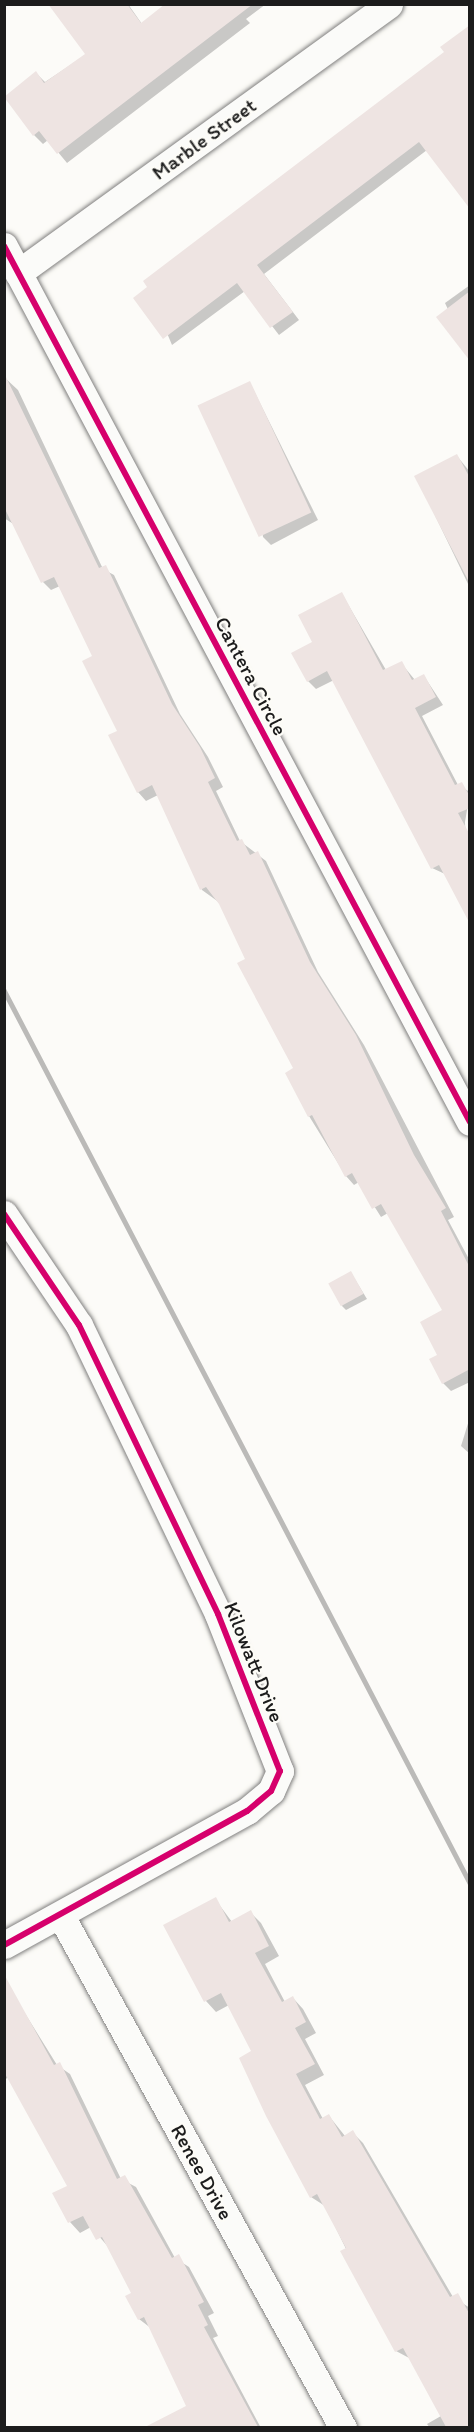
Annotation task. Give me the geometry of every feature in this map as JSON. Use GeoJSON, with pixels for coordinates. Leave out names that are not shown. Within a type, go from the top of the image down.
{"type":"FeatureCollection","features":[{"type":"Feature","properties":{"kind":"street","name":"Marble Street"},"geometry":{"type":"LineString","coordinates":[[18,273],[389,4]]}},
{"type":"Feature","properties":{"kind":"street","name":"Cantera Circle"},"geometry":{"type":"LineString","coordinates":[[4,246],[470,1122]]}},
{"type":"Feature","properties":{"kind":"street","name":"Kilowatt Drive"},"geometry":{"type":"LineString","coordinates":[[4,1214],[79,1325],[218,1614],[280,1771],[271,1791],[247,1811],[61,1916],[4,1945]]}},
{"type":"Feature","properties":{"kind":"street","name":"Renee Drive"},"geometry":{"type":"LineString","coordinates":[[61,1916],[343,2427]]}},
{"type":"Feature","properties":{"kind":"building"},"geometry":{"type":"Polygon","coordinates":[[[48,4],[127,4],[141,23],[165,4],[253,4],[57,154],[39,131],[33,136],[4,97],[36,71],[44,83],[85,54],[48,4]]]}},
{"type":"Feature","properties":{"kind":"building"},"geometry":{"type":"Polygon","coordinates":[[[470,25],[470,209],[419,142],[257,265],[293,312],[270,328],[237,283],[163,339],[133,298],[147,287],[143,281],[444,52],[440,47],[470,25]]]}},
{"type":"Feature","properties":{"kind":"building"},"geometry":{"type":"Polygon","coordinates":[[[470,291],[470,361],[436,317],[470,291]]]}},
{"type":"Feature","properties":{"kind":"building"},"geometry":{"type":"Polygon","coordinates":[[[4,373],[99,568],[106,565],[172,704],[200,747],[215,778],[208,782],[237,841],[242,839],[250,855],[258,851],[310,962],[356,1035],[414,1155],[446,1208],[441,1211],[470,1268],[470,1369],[442,1384],[429,1359],[437,1355],[420,1322],[442,1310],[381,1204],[372,1209],[352,1173],[345,1177],[312,1115],[308,1117],[285,1073],[293,1068],[237,963],[245,959],[219,904],[206,887],[200,890],[152,785],[137,793],[108,735],[117,731],[82,661],[92,656],[54,577],[41,583],[4,507],[4,373]]]}},
{"type":"Feature","properties":{"kind":"building"},"geometry":{"type":"Polygon","coordinates":[[[250,381],[311,512],[259,537],[197,406],[250,381]]]}},
{"type":"Feature","properties":{"kind":"building"},"geometry":{"type":"Polygon","coordinates":[[[457,454],[470,478],[470,584],[414,476],[457,454]]]}},
{"type":"Feature","properties":{"kind":"building"},"geometry":{"type":"Polygon","coordinates":[[[342,592],[383,670],[402,661],[412,680],[424,674],[436,697],[415,708],[455,785],[462,782],[470,797],[470,808],[458,813],[470,835],[470,924],[439,865],[431,869],[327,671],[307,682],[291,653],[312,642],[298,615],[342,592]]]}},
{"type":"Feature","properties":{"kind":"building"},"geometry":{"type":"Polygon","coordinates":[[[351,1271],[364,1294],[341,1306],[328,1284],[351,1271]]]}},
{"type":"Feature","properties":{"kind":"building"},"geometry":{"type":"Polygon","coordinates":[[[216,1897],[229,1922],[251,1910],[269,1946],[255,1953],[282,2002],[293,1996],[306,2022],[295,2028],[315,2064],[296,2074],[320,2119],[329,2114],[342,2137],[353,2130],[450,2297],[458,2293],[470,2315],[470,2427],[446,2427],[403,2348],[395,2352],[340,2251],[346,2248],[317,2194],[310,2198],[266,2116],[239,2058],[251,2051],[221,1993],[204,2002],[163,1925],[216,1897]]]}},
{"type":"Feature","properties":{"kind":"building"},"geometry":{"type":"Polygon","coordinates":[[[4,1974],[54,2065],[60,2062],[117,2179],[125,2175],[172,2258],[179,2254],[204,2302],[198,2305],[208,2325],[204,2327],[258,2427],[145,2427],[186,2406],[144,2317],[138,2320],[125,2296],[131,2293],[102,2237],[96,2240],[83,2216],[68,2223],[52,2193],[67,2186],[4,2072],[4,1974]]]}},
{"type":"Feature","properties":{"kind":"railway"},"geometry":{"type":"LineString","coordinates":[[4,990],[470,1883]]}},
{"type":"Feature","properties":{"kind":"cycle path"},"geometry":{"type":"LineString","coordinates":[[4,246],[470,1122]]}},
{"type":"Feature","properties":{"kind":"cycle path"},"geometry":{"type":"LineString","coordinates":[[4,1214],[79,1325],[218,1614],[280,1771],[271,1791],[247,1811],[4,1945]]}}]}
